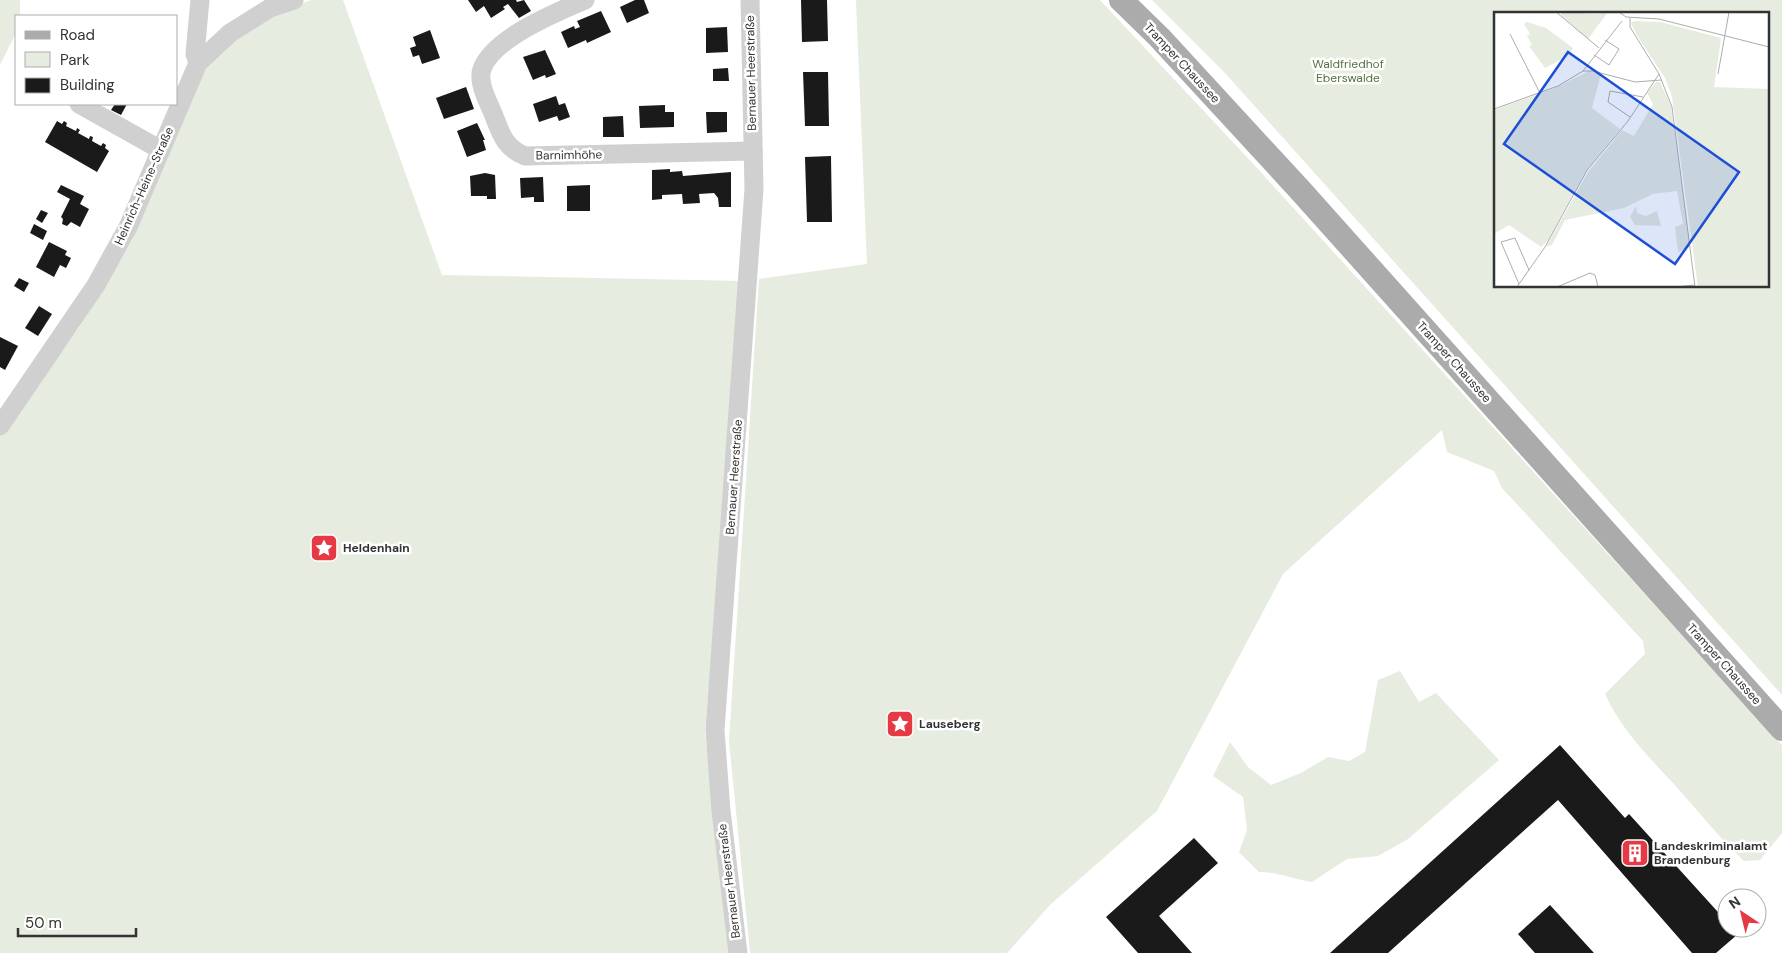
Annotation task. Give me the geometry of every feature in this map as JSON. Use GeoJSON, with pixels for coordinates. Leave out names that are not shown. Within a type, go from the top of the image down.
{"type":"FeatureCollection","features":[{"type":"Feature","properties":{"kind":"main road","name":"Tramper Chaussee"},"geometry":{"type":"LineString","coordinates":[[1122,0],[1159,37],[1300,190],[1782,729]]}},
{"type":"Feature","properties":{"kind":"street"},"geometry":{"type":"LineString","coordinates":[[198,63],[195,54],[200,0]]}},
{"type":"Feature","properties":{"kind":"street","name":"Heinrich-Heine-Straße"},"geometry":{"type":"LineString","coordinates":[[2,418],[96,285],[128,227],[198,63],[263,4],[294,0]]}},
{"type":"Feature","properties":{"kind":"street","name":"Barnimhöhe"},"geometry":{"type":"LineString","coordinates":[[585,0],[537,23],[502,44],[490,55],[482,69],[482,85],[504,141],[514,152],[525,156],[753,151]]}},
{"type":"Feature","properties":{"kind":"street","name":"Bernauer Heerstraße"},"geometry":{"type":"LineString","coordinates":[[738,953],[721,811],[715,730],[753,199],[750,0]]}},
{"type":"Feature","properties":{"kind":"street"},"geometry":{"type":"LineString","coordinates":[[81,105],[162,150]]}},
{"type":"Feature","properties":{"kind":"green space"},"geometry":{"type":"Polygon","coordinates":[[[0,0],[20,0],[20,15],[15,15],[15,35],[0,65],[0,0]]]}},
{"type":"Feature","properties":{"kind":"green space"},"geometry":{"type":"Polygon","coordinates":[[[311,0],[343,0],[442,275],[743,281],[705,732],[731,953],[0,953],[0,436],[78,329],[132,240],[202,68],[241,33],[279,12],[311,0]]]}},
{"type":"Feature","properties":{"kind":"green space"},"geometry":{"type":"Polygon","coordinates":[[[856,0],[1100,0],[1258,169],[1782,745],[1782,833],[1760,860],[1744,861],[1734,852],[1626,730],[1611,707],[1605,694],[1645,654],[1643,641],[1502,488],[1494,471],[1447,452],[1442,430],[1283,574],[1157,811],[1050,905],[1007,953],[750,953],[729,741],[759,279],[867,264],[856,0]]]}},
{"type":"Feature","properties":{"kind":"green space","name":"Waldfriedhof Eberswalde"},"geometry":{"type":"Polygon","coordinates":[[[1152,0],[1782,0],[1782,695],[1226,74],[1152,0]]]}},
{"type":"Feature","properties":{"kind":"green space"},"geometry":{"type":"Polygon","coordinates":[[[1400,671],[1419,702],[1436,693],[1499,760],[1408,839],[1378,856],[1347,859],[1312,882],[1273,873],[1259,872],[1239,852],[1247,830],[1243,797],[1213,776],[1230,742],[1248,767],[1271,785],[1301,773],[1328,757],[1349,761],[1365,752],[1378,680],[1400,671]]]}},
{"type":"Feature","properties":{"kind":"building"},"geometry":{"type":"Polygon","coordinates":[[[468,0],[516,0],[517,2],[524,0],[531,11],[519,18],[508,4],[503,7],[505,9],[491,18],[484,6],[476,12],[468,0]]]}},
{"type":"Feature","properties":{"kind":"building"},"geometry":{"type":"Polygon","coordinates":[[[635,0],[644,0],[649,13],[627,23],[620,7],[635,0]]]}},
{"type":"Feature","properties":{"kind":"building"},"geometry":{"type":"Polygon","coordinates":[[[801,0],[827,0],[828,41],[802,42],[801,0]]]}},
{"type":"Feature","properties":{"kind":"building"},"geometry":{"type":"Polygon","coordinates":[[[601,11],[611,32],[587,43],[586,40],[568,48],[561,32],[574,26],[575,29],[580,27],[577,21],[601,11]]]}},
{"type":"Feature","properties":{"kind":"building"},"geometry":{"type":"Polygon","coordinates":[[[727,27],[728,52],[706,53],[706,28],[727,27]]]}},
{"type":"Feature","properties":{"kind":"building"},"geometry":{"type":"Polygon","coordinates":[[[430,30],[440,58],[422,64],[419,55],[413,57],[410,48],[416,46],[413,37],[430,30]]]}},
{"type":"Feature","properties":{"kind":"building"},"geometry":{"type":"Polygon","coordinates":[[[545,50],[556,74],[546,78],[545,75],[533,80],[523,57],[545,50]]]}},
{"type":"Feature","properties":{"kind":"building"},"geometry":{"type":"Polygon","coordinates":[[[728,68],[729,81],[713,81],[713,69],[728,68]]]}},
{"type":"Feature","properties":{"kind":"building"},"geometry":{"type":"Polygon","coordinates":[[[803,72],[828,72],[829,126],[805,126],[803,72]]]}},
{"type":"Feature","properties":{"kind":"building"},"geometry":{"type":"Polygon","coordinates":[[[466,87],[474,109],[444,119],[436,98],[466,87]]]}},
{"type":"Feature","properties":{"kind":"building"},"geometry":{"type":"Polygon","coordinates":[[[556,96],[559,105],[565,103],[570,117],[559,121],[557,116],[539,122],[533,104],[556,96]]]}},
{"type":"Feature","properties":{"kind":"building"},"geometry":{"type":"Polygon","coordinates":[[[114,105],[126,105],[121,115],[111,110],[114,105]]]}},
{"type":"Feature","properties":{"kind":"building"},"geometry":{"type":"Polygon","coordinates":[[[665,105],[665,112],[674,112],[674,127],[640,128],[639,106],[665,105]]]}},
{"type":"Feature","properties":{"kind":"building"},"geometry":{"type":"Polygon","coordinates":[[[706,112],[727,112],[727,132],[707,133],[706,112]]]}},
{"type":"Feature","properties":{"kind":"building"},"geometry":{"type":"Polygon","coordinates":[[[623,116],[624,137],[603,137],[603,117],[623,116]]]}},
{"type":"Feature","properties":{"kind":"building"},"geometry":{"type":"Polygon","coordinates":[[[57,121],[62,124],[64,121],[67,123],[66,126],[76,131],[77,128],[80,130],[78,133],[89,139],[90,136],[93,137],[92,141],[101,146],[103,143],[106,145],[105,148],[109,151],[97,172],[45,142],[57,121]]]}},
{"type":"Feature","properties":{"kind":"building"},"geometry":{"type":"Polygon","coordinates":[[[477,123],[485,140],[483,140],[486,150],[467,157],[457,131],[477,123]]]}},
{"type":"Feature","properties":{"kind":"building"},"geometry":{"type":"Polygon","coordinates":[[[831,156],[832,222],[807,222],[805,157],[831,156]]]}},
{"type":"Feature","properties":{"kind":"building"},"geometry":{"type":"Polygon","coordinates":[[[670,169],[670,172],[682,171],[683,176],[731,172],[731,207],[719,207],[718,198],[714,193],[699,194],[700,203],[683,204],[682,194],[662,195],[662,199],[652,200],[652,170],[670,169]]]}},
{"type":"Feature","properties":{"kind":"building"},"geometry":{"type":"Polygon","coordinates":[[[485,173],[495,175],[496,199],[487,199],[487,196],[471,196],[470,176],[485,173]]]}},
{"type":"Feature","properties":{"kind":"building"},"geometry":{"type":"Polygon","coordinates":[[[543,177],[544,202],[534,202],[534,197],[521,198],[520,178],[543,177]]]}},
{"type":"Feature","properties":{"kind":"building"},"geometry":{"type":"Polygon","coordinates":[[[61,185],[84,196],[80,204],[89,209],[80,227],[71,222],[67,226],[62,224],[63,219],[61,217],[70,199],[57,192],[61,185]]]}},
{"type":"Feature","properties":{"kind":"building"},"geometry":{"type":"Polygon","coordinates":[[[590,185],[590,211],[567,211],[567,186],[590,185]]]}},
{"type":"Feature","properties":{"kind":"building"},"geometry":{"type":"Polygon","coordinates":[[[41,210],[48,213],[42,223],[36,219],[41,210]]]}},
{"type":"Feature","properties":{"kind":"building"},"geometry":{"type":"Polygon","coordinates":[[[34,224],[47,231],[43,240],[30,233],[34,224]]]}},
{"type":"Feature","properties":{"kind":"building"},"geometry":{"type":"Polygon","coordinates":[[[49,242],[67,251],[65,255],[71,258],[66,268],[60,265],[54,277],[36,267],[49,242]]]}},
{"type":"Feature","properties":{"kind":"building"},"geometry":{"type":"Polygon","coordinates":[[[19,278],[29,283],[24,292],[14,286],[19,278]]]}},
{"type":"Feature","properties":{"kind":"building"},"geometry":{"type":"Polygon","coordinates":[[[39,306],[52,314],[38,336],[25,328],[39,306]]]}},
{"type":"Feature","properties":{"kind":"building"},"geometry":{"type":"Polygon","coordinates":[[[0,337],[18,346],[5,370],[0,367],[0,337]]]}},
{"type":"Feature","properties":{"kind":"building","name":"Landeskriminalamt Brandenburg"},"geometry":{"type":"Polygon","coordinates":[[[1560,745],[1625,818],[1629,814],[1717,911],[1717,938],[1733,938],[1716,953],[1692,953],[1558,800],[1388,953],[1330,953],[1560,745]]]}},
{"type":"Feature","properties":{"kind":"building"},"geometry":{"type":"Polygon","coordinates":[[[1194,838],[1218,863],[1159,916],[1192,953],[1138,953],[1106,917],[1194,838]]]}},
{"type":"Feature","properties":{"kind":"building"},"geometry":{"type":"Polygon","coordinates":[[[1550,905],[1594,953],[1535,953],[1518,934],[1550,905]]]}},
{"type":"Feature","properties":{"kind":"place","name":"Heldenhain"},"geometry":{"type":"Point","coordinates":[324,548]}},
{"type":"Feature","properties":{"kind":"place","name":"Lauseberg"},"geometry":{"type":"Point","coordinates":[900,724]}},
{"type":"Feature","properties":{"kind":"place","name":"Landeskriminalamt Brandenburg"},"geometry":{"type":"Point","coordinates":[1635,853]}}]}
